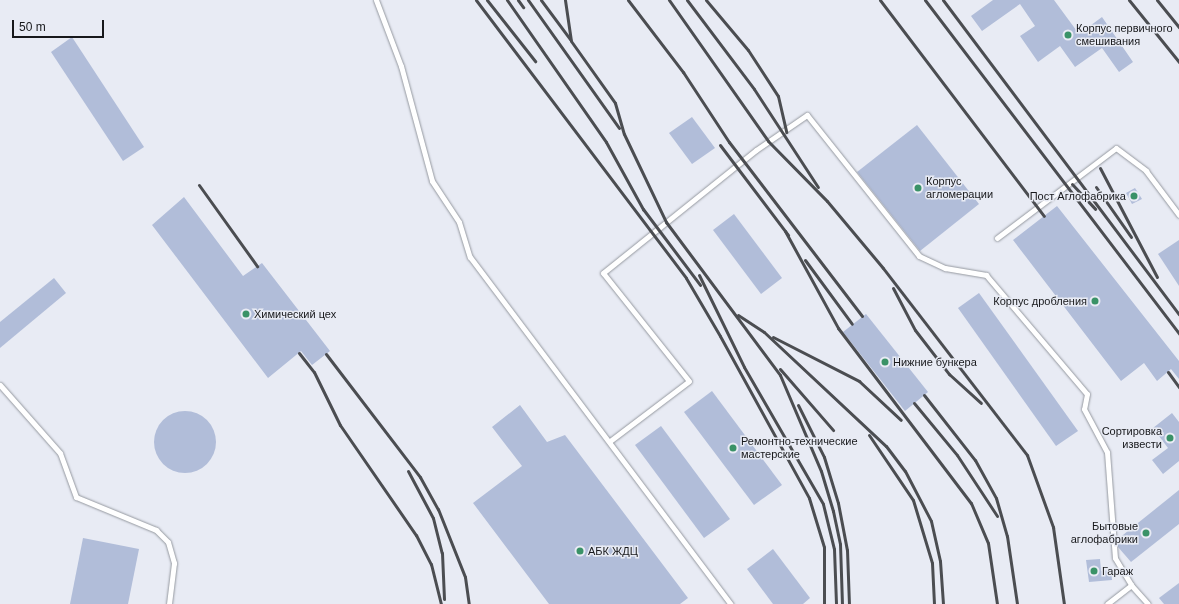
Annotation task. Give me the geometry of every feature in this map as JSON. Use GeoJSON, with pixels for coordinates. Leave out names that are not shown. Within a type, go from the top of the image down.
{"type":"FeatureCollection","features":[{"type":"Feature","properties":{"kind":"lane"},"geometry":{"type":"LineString","coordinates":[[376,0],[401,66],[432,181],[459,222],[470,257],[610,441],[731,604]]}},
{"type":"Feature","properties":{"kind":"lane"},"geometry":{"type":"LineString","coordinates":[[610,441],[689,381],[603,274],[756,150],[807,114],[919,256],[945,268],[986,275],[1087,394],[1084,408],[1107,452],[1115,558],[1131,585],[1148,604]]}},
{"type":"Feature","properties":{"kind":"lane"},"geometry":{"type":"LineString","coordinates":[[997,238],[1116,148],[1146,171],[1179,215]]}},
{"type":"Feature","properties":{"kind":"lane"},"geometry":{"type":"LineString","coordinates":[[0,385],[60,453],[76,497],[156,530],[168,542],[174,563],[169,604]]}},
{"type":"Feature","properties":{"kind":"lane"},"geometry":{"type":"LineString","coordinates":[[1107,604],[1131,585]]}},
{"type":"Feature","properties":{"kind":"building","name":"Корпус первичного смешивания"},"geometry":{"type":"Polygon","coordinates":[[[993,0],[1054,0],[1079,34],[1102,17],[1133,62],[1119,72],[1102,48],[1075,67],[1060,46],[1038,62],[1020,36],[1035,26],[1020,4],[982,31],[971,16],[993,0]]]}},
{"type":"Feature","properties":{"kind":"building"},"geometry":{"type":"Polygon","coordinates":[[[72,37],[144,147],[123,161],[51,52],[72,37]]]}},
{"type":"Feature","properties":{"kind":"building"},"geometry":{"type":"Polygon","coordinates":[[[692,117],[715,148],[692,164],[669,133],[692,117]]]}},
{"type":"Feature","properties":{"kind":"building","name":"Корпус агломерации"},"geometry":{"type":"Polygon","coordinates":[[[917,125],[979,204],[920,251],[857,172],[917,125]]]}},
{"type":"Feature","properties":{"kind":"building","name":"Пост Аглофабрика"},"geometry":{"type":"Polygon","coordinates":[[[1135,188],[1142,199],[1132,204],[1126,193],[1135,188]]]}},
{"type":"Feature","properties":{"kind":"building","name":"Химический цех"},"geometry":{"type":"Polygon","coordinates":[[[184,197],[243,276],[262,263],[330,351],[312,365],[301,351],[268,378],[152,225],[184,197]]]}},
{"type":"Feature","properties":{"kind":"building","name":"Корпус дробления"},"geometry":{"type":"Polygon","coordinates":[[[1057,206],[1179,361],[1179,379],[1171,369],[1157,381],[1144,363],[1121,381],[1013,240],[1057,206]]]}},
{"type":"Feature","properties":{"kind":"building"},"geometry":{"type":"Polygon","coordinates":[[[734,214],[782,278],[761,294],[713,230],[734,214]]]}},
{"type":"Feature","properties":{"kind":"building"},"geometry":{"type":"Polygon","coordinates":[[[1179,240],[1179,286],[1158,254],[1179,240]]]}},
{"type":"Feature","properties":{"kind":"building"},"geometry":{"type":"Polygon","coordinates":[[[54,278],[66,293],[0,348],[0,322],[54,278]]]}},
{"type":"Feature","properties":{"kind":"building"},"geometry":{"type":"Polygon","coordinates":[[[979,293],[1078,431],[1056,446],[958,308],[979,293]]]}},
{"type":"Feature","properties":{"kind":"building","name":"Нижние бункера"},"geometry":{"type":"Polygon","coordinates":[[[866,314],[928,392],[905,411],[843,332],[866,314]]]}},
{"type":"Feature","properties":{"kind":"building","name":"Ремонтно-технические мастерские"},"geometry":{"type":"Polygon","coordinates":[[[712,391],[782,485],[754,505],[684,412],[712,391]]]}},
{"type":"Feature","properties":{"kind":"building","name":"АБК ЖДЦ"},"geometry":{"type":"Polygon","coordinates":[[[520,405],[547,442],[565,435],[688,598],[680,604],[549,604],[473,503],[522,466],[492,427],[520,405]]]}},
{"type":"Feature","properties":{"kind":"building"},"geometry":{"type":"Polygon","coordinates":[[[179,411],[191,411],[207,420],[214,430],[216,442],[214,454],[207,464],[191,473],[179,473],[168,468],[159,459],[154,448],[154,436],[159,425],[168,416],[179,411]]]}},
{"type":"Feature","properties":{"kind":"building","name":"Сортировка извести"},"geometry":{"type":"Polygon","coordinates":[[[1172,413],[1179,422],[1179,461],[1163,474],[1152,460],[1168,448],[1153,428],[1172,413]]]}},
{"type":"Feature","properties":{"kind":"building"},"geometry":{"type":"Polygon","coordinates":[[[661,426],[730,519],[704,538],[635,445],[661,426]]]}},
{"type":"Feature","properties":{"kind":"building","name":"Бытовые аглофабрики"},"geometry":{"type":"Polygon","coordinates":[[[1179,490],[1179,524],[1131,562],[1118,547],[1118,539],[1179,490]]]}},
{"type":"Feature","properties":{"kind":"building"},"geometry":{"type":"Polygon","coordinates":[[[83,538],[139,549],[128,604],[70,604],[83,538]]]}},
{"type":"Feature","properties":{"kind":"building"},"geometry":{"type":"Polygon","coordinates":[[[773,549],[810,598],[803,604],[773,604],[747,569],[773,549]]]}},
{"type":"Feature","properties":{"kind":"building","name":"Гараж"},"geometry":{"type":"Polygon","coordinates":[[[1100,559],[1101,571],[1111,570],[1112,580],[1089,582],[1086,560],[1100,559]]]}},
{"type":"Feature","properties":{"kind":"building"},"geometry":{"type":"Polygon","coordinates":[[[1179,583],[1179,604],[1164,604],[1159,598],[1179,583]]]}},
{"type":"Feature","properties":{"kind":"railway"},"geometry":{"type":"LineString","coordinates":[[476,0],[686,278],[720,336],[809,498],[824,547],[824,604]]}},
{"type":"Feature","properties":{"kind":"railway"},"geometry":{"type":"LineString","coordinates":[[487,0],[535,61]]}},
{"type":"Feature","properties":{"kind":"railway"},"geometry":{"type":"LineString","coordinates":[[507,0],[606,142],[643,209],[700,285]]}},
{"type":"Feature","properties":{"kind":"railway"},"geometry":{"type":"LineString","coordinates":[[518,0],[523,7]]}},
{"type":"Feature","properties":{"kind":"railway"},"geometry":{"type":"LineString","coordinates":[[528,0],[619,128]]}},
{"type":"Feature","properties":{"kind":"railway"},"geometry":{"type":"LineString","coordinates":[[541,0],[570,39]]}},
{"type":"Feature","properties":{"kind":"railway"},"geometry":{"type":"LineString","coordinates":[[565,0],[571,41],[615,103],[624,134],[666,222],[780,375],[821,471],[833,511],[840,544],[842,604]]}},
{"type":"Feature","properties":{"kind":"railway"},"geometry":{"type":"LineString","coordinates":[[628,0],[683,72],[729,142],[862,316]]}},
{"type":"Feature","properties":{"kind":"railway"},"geometry":{"type":"LineString","coordinates":[[669,0],[768,141],[827,201],[883,268],[1027,455],[1053,527],[1064,604]]}},
{"type":"Feature","properties":{"kind":"railway"},"geometry":{"type":"LineString","coordinates":[[687,0],[754,89],[818,187]]}},
{"type":"Feature","properties":{"kind":"railway"},"geometry":{"type":"LineString","coordinates":[[706,0],[748,50],[778,96],[786,132]]}},
{"type":"Feature","properties":{"kind":"railway"},"geometry":{"type":"LineString","coordinates":[[880,0],[1044,216]]}},
{"type":"Feature","properties":{"kind":"railway"},"geometry":{"type":"LineString","coordinates":[[925,0],[1179,334]]}},
{"type":"Feature","properties":{"kind":"railway"},"geometry":{"type":"LineString","coordinates":[[943,0],[1179,314]]}},
{"type":"Feature","properties":{"kind":"railway"},"geometry":{"type":"LineString","coordinates":[[1129,0],[1179,62]]}},
{"type":"Feature","properties":{"kind":"railway"},"geometry":{"type":"LineString","coordinates":[[1157,0],[1179,27]]}},
{"type":"Feature","properties":{"kind":"railway"},"geometry":{"type":"LineString","coordinates":[[720,145],[788,235]]}},
{"type":"Feature","properties":{"kind":"railway"},"geometry":{"type":"LineString","coordinates":[[1100,168],[1157,277]]}},
{"type":"Feature","properties":{"kind":"railway"},"geometry":{"type":"LineString","coordinates":[[1072,184],[1095,209]]}},
{"type":"Feature","properties":{"kind":"railway"},"geometry":{"type":"LineString","coordinates":[[199,185],[257,266]]}},
{"type":"Feature","properties":{"kind":"railway"},"geometry":{"type":"LineString","coordinates":[[1096,187],[1131,237]]}},
{"type":"Feature","properties":{"kind":"railway"},"geometry":{"type":"LineString","coordinates":[[785,231],[838,328],[971,503],[988,543],[997,604]]}},
{"type":"Feature","properties":{"kind":"railway"},"geometry":{"type":"LineString","coordinates":[[805,260],[852,324]]}},
{"type":"Feature","properties":{"kind":"railway"},"geometry":{"type":"LineString","coordinates":[[699,275],[744,367],[823,504],[834,549],[836,604]]}},
{"type":"Feature","properties":{"kind":"railway"},"geometry":{"type":"LineString","coordinates":[[893,288],[915,330],[949,374],[981,403]]}},
{"type":"Feature","properties":{"kind":"railway"},"geometry":{"type":"LineString","coordinates":[[738,315],[764,332],[886,446],[905,471],[931,521],[940,561],[943,604]]}},
{"type":"Feature","properties":{"kind":"railway"},"geometry":{"type":"LineString","coordinates":[[773,337],[859,381],[901,420]]}},
{"type":"Feature","properties":{"kind":"railway"},"geometry":{"type":"LineString","coordinates":[[299,353],[314,372],[340,425],[416,535],[431,564],[441,604]]}},
{"type":"Feature","properties":{"kind":"railway"},"geometry":{"type":"LineString","coordinates":[[326,354],[420,477],[438,509],[465,577],[469,604]]}},
{"type":"Feature","properties":{"kind":"railway"},"geometry":{"type":"LineString","coordinates":[[780,369],[833,430]]}},
{"type":"Feature","properties":{"kind":"railway"},"geometry":{"type":"LineString","coordinates":[[1168,372],[1179,387]]}},
{"type":"Feature","properties":{"kind":"railway"},"geometry":{"type":"LineString","coordinates":[[924,395],[975,460],[996,498],[1007,536],[1017,604]]}},
{"type":"Feature","properties":{"kind":"railway"},"geometry":{"type":"LineString","coordinates":[[914,403],[957,455],[997,516]]}},
{"type":"Feature","properties":{"kind":"railway"},"geometry":{"type":"LineString","coordinates":[[798,405],[824,457],[838,503],[847,550],[849,604]]}},
{"type":"Feature","properties":{"kind":"railway"},"geometry":{"type":"LineString","coordinates":[[869,435],[913,500],[932,563],[934,604]]}},
{"type":"Feature","properties":{"kind":"railway"},"geometry":{"type":"LineString","coordinates":[[408,471],[433,518],[442,553],[444,599]]}},
{"type":"Feature","properties":{"kind":"place","name":"Корпус первичного смешивания"},"geometry":{"type":"Point","coordinates":[1068,35]}},
{"type":"Feature","properties":{"kind":"place","name":"Корпус агломерации"},"geometry":{"type":"Point","coordinates":[918,188]}},
{"type":"Feature","properties":{"kind":"place","name":"Пост Аглофабрика"},"geometry":{"type":"Point","coordinates":[1134,196]}},
{"type":"Feature","properties":{"kind":"place","name":"Корпус дробления"},"geometry":{"type":"Point","coordinates":[1095,301]}},
{"type":"Feature","properties":{"kind":"place","name":"Химический цех"},"geometry":{"type":"Point","coordinates":[246,314]}},
{"type":"Feature","properties":{"kind":"place","name":"Нижние бункера"},"geometry":{"type":"Point","coordinates":[885,362]}},
{"type":"Feature","properties":{"kind":"place","name":"Сортировка извести"},"geometry":{"type":"Point","coordinates":[1170,438]}},
{"type":"Feature","properties":{"kind":"place","name":"Ремонтно-технические мастерские"},"geometry":{"type":"Point","coordinates":[733,448]}},
{"type":"Feature","properties":{"kind":"place","name":"Бытовые аглофабрики"},"geometry":{"type":"Point","coordinates":[1146,533]}},
{"type":"Feature","properties":{"kind":"place","name":"АБК ЖДЦ"},"geometry":{"type":"Point","coordinates":[580,551]}},
{"type":"Feature","properties":{"kind":"place","name":"Гараж"},"geometry":{"type":"Point","coordinates":[1094,571]}}]}
